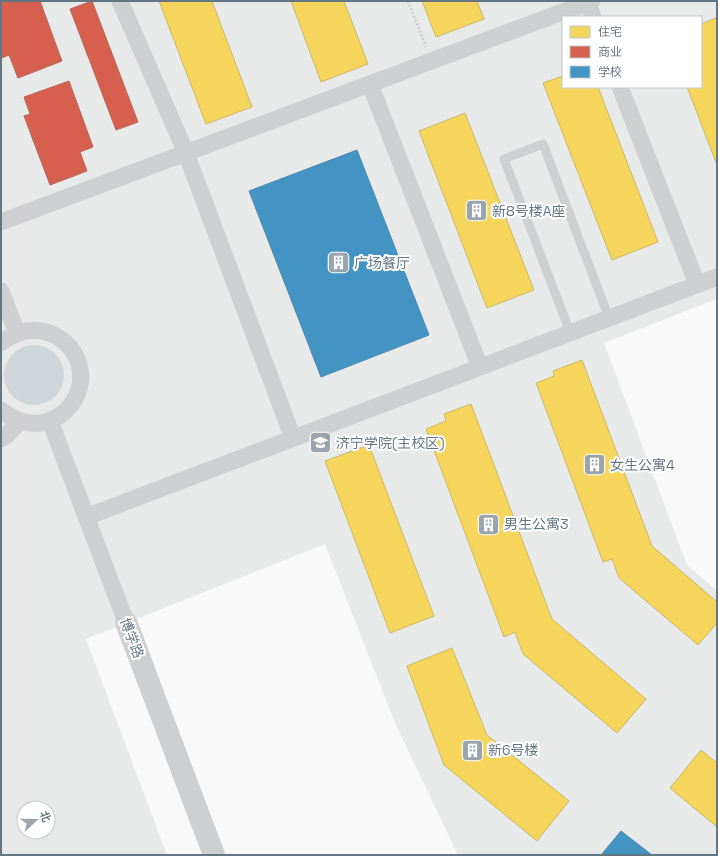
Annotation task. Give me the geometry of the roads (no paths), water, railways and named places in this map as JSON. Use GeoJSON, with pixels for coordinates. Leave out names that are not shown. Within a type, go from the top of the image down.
{"type":"FeatureCollection","features":[{"type":"Feature","properties":{"kind":"street"},"geometry":{"type":"LineString","coordinates":[[120,1],[186,153],[293,438]]}},
{"type":"Feature","properties":{"kind":"street"},"geometry":{"type":"LineString","coordinates":[[564,16],[591,7]]}},
{"type":"Feature","properties":{"kind":"street"},"geometry":{"type":"LineString","coordinates":[[1,222],[431,61],[562,17]]}},
{"type":"Feature","properties":{"kind":"street"},"geometry":{"type":"LineString","coordinates":[[370,84],[480,367]]}},
{"type":"Feature","properties":{"kind":"street"},"geometry":{"type":"LineString","coordinates":[[620,88],[697,284]]}},
{"type":"Feature","properties":{"kind":"street"},"geometry":{"type":"LineString","coordinates":[[86,516],[717,277]]}},
{"type":"Feature","properties":{"kind":"street"},"geometry":{"type":"LineString","coordinates":[[1,291],[17,332]]}},
{"type":"Feature","properties":{"kind":"street"},"geometry":{"type":"LineString","coordinates":[[1,343],[17,332],[27,330],[38,330],[58,336],[66,342],[78,360],[81,381],[74,401],[68,409],[60,416],[50,421],[40,424],[19,422],[1,410]]}},
{"type":"Feature","properties":{"kind":"street","name":"博学路"},"geometry":{"type":"LineString","coordinates":[[50,421],[214,855]]}},
{"type":"Feature","properties":{"kind":"street"},"geometry":{"type":"LineString","coordinates":[[1,439],[19,422]]}},
{"type":"Feature","properties":{"kind":"lane"},"geometry":{"type":"LineString","coordinates":[[570,332],[504,159],[542,144],[609,318]]}},
{"type":"Feature","properties":{"kind":"place","name":"新8号楼A座"},"geometry":{"type":"Point","coordinates":[476,211]}},
{"type":"Feature","properties":{"kind":"place","name":"广场餐厅"},"geometry":{"type":"Point","coordinates":[339,263]}},
{"type":"Feature","properties":{"kind":"place","name":"济宁学院(主校区)"},"geometry":{"type":"Point","coordinates":[321,443]}},
{"type":"Feature","properties":{"kind":"place","name":"女生公寓4"},"geometry":{"type":"Point","coordinates":[594,465]}},
{"type":"Feature","properties":{"kind":"place","name":"男生公寓3"},"geometry":{"type":"Point","coordinates":[489,524]}},
{"type":"Feature","properties":{"kind":"place","name":"新6号楼"},"geometry":{"type":"Point","coordinates":[472,750]}}]}
